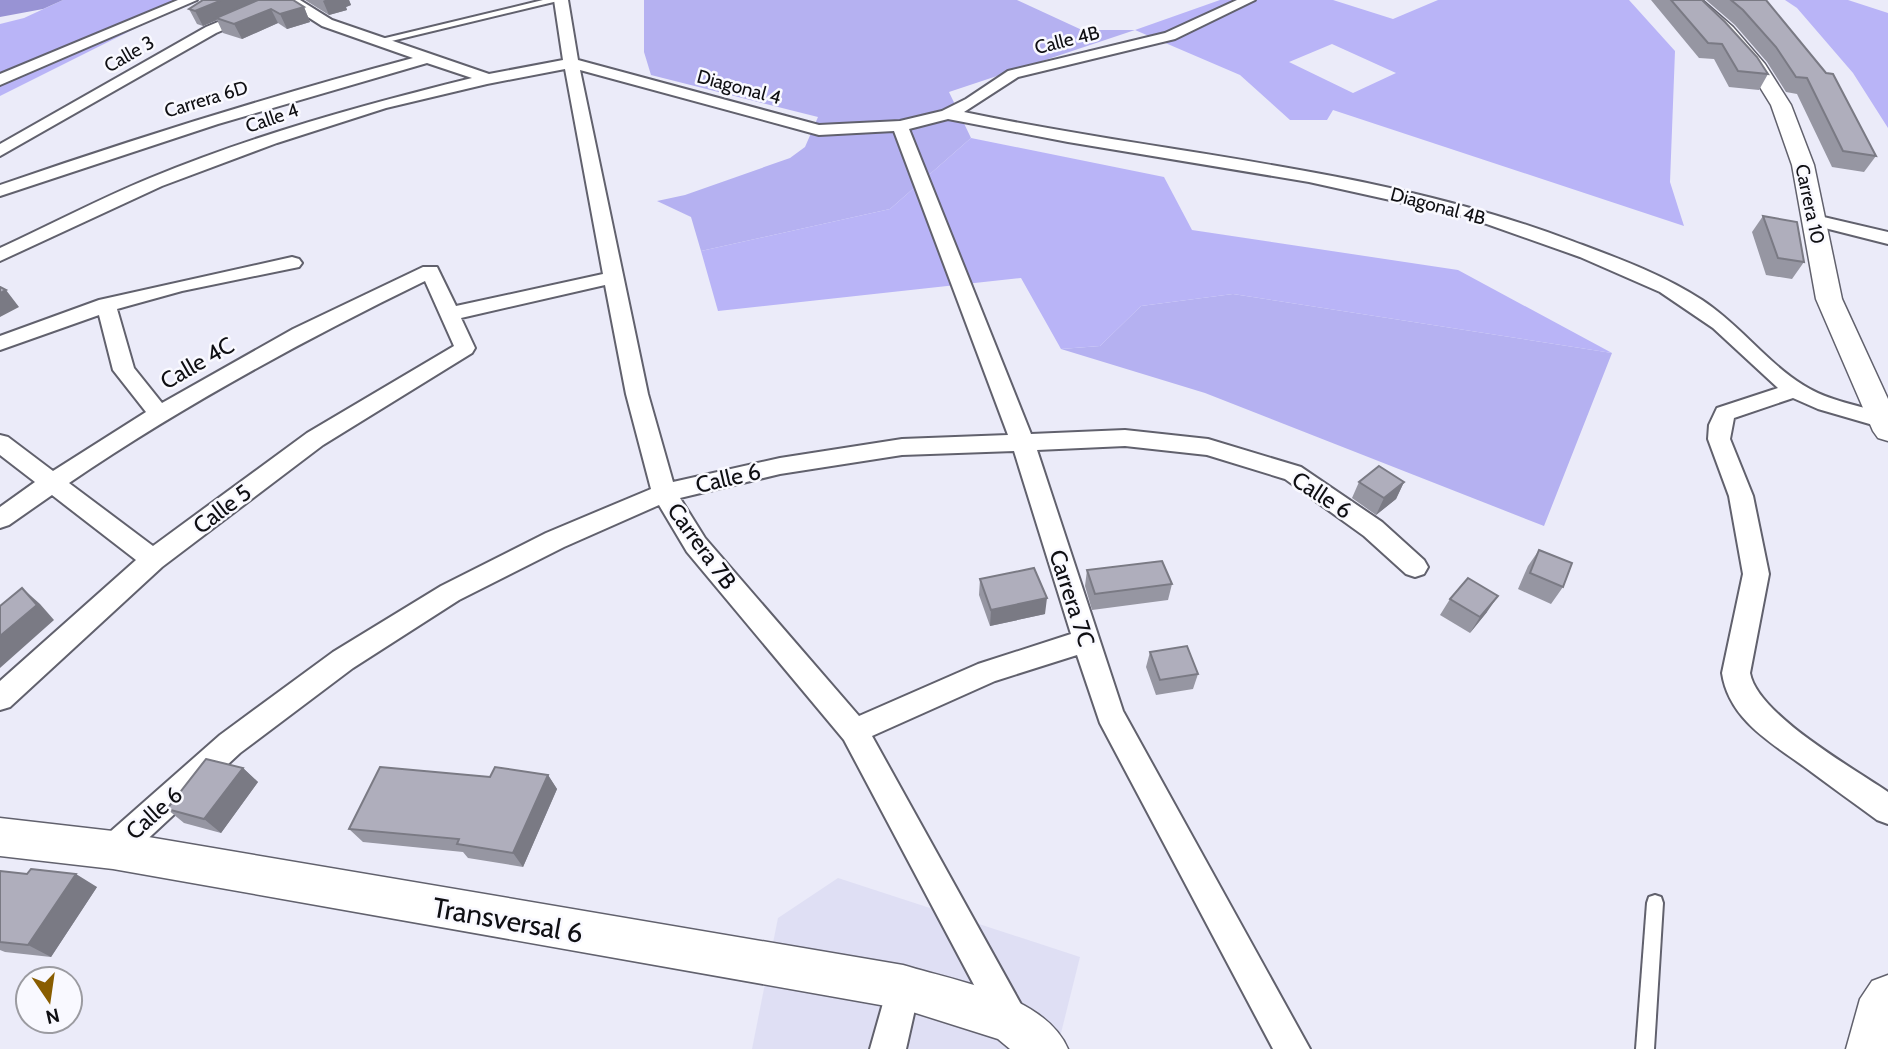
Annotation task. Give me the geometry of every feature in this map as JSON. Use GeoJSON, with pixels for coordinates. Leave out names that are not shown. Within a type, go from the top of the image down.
{"type":"FeatureCollection","features":[{"type":"Feature","properties":{"kind":"street"},"geometry":{"type":"LineString","coordinates":[[0,80],[190,0]]}},
{"type":"Feature","properties":{"kind":"street","name":"Calle 3"},"geometry":{"type":"LineString","coordinates":[[0,151],[211,30],[282,0]]}},
{"type":"Feature","properties":{"kind":"street"},"geometry":{"type":"LineString","coordinates":[[290,0],[327,23],[486,79]]}},
{"type":"Feature","properties":{"kind":"street"},"geometry":{"type":"LineString","coordinates":[[379,41],[559,0]]}},
{"type":"Feature","properties":{"kind":"street","name":"Carrera 7B"},"geometry":{"type":"LineString","coordinates":[[559,0],[637,394],[664,493],[696,545],[854,731],[1012,1021]]}},
{"type":"Feature","properties":{"kind":"street","name":"Calle 4B"},"geometry":{"type":"LineString","coordinates":[[900,126],[948,114],[972,102],[1013,74],[1170,36],[1248,0]]}},
{"type":"Feature","properties":{"kind":"street","name":"Carrera 10"},"geometry":{"type":"LineString","coordinates":[[1692,0],[1726,32],[1758,68],[1781,105],[1803,165],[1829,299],[1884,425]]}},
{"type":"Feature","properties":{"kind":"street","name":"Carrera 6D"},"geometry":{"type":"LineString","coordinates":[[0,191],[204,122],[428,58]]}},
{"type":"Feature","properties":{"kind":"street","name":"Calle 4"},"geometry":{"type":"LineString","coordinates":[[0,255],[156,182],[271,139],[381,105],[486,79],[571,63]]}},
{"type":"Feature","properties":{"kind":"street","name":"Diagonal 4"},"geometry":{"type":"LineString","coordinates":[[571,63],[819,130],[900,126]]}},
{"type":"Feature","properties":{"kind":"street","name":"Diagonal 4B"},"geometry":{"type":"LineString","coordinates":[[948,114],[1021,131],[1294,175],[1430,201],[1507,225],[1610,262],[1675,291],[1717,321],[1795,390],[1884,425]]}},
{"type":"Feature","properties":{"kind":"street","name":"Carrera 7C"},"geometry":{"type":"LineString","coordinates":[[900,126],[1023,443],[1110,713],[1292,1049]]}},
{"type":"Feature","properties":{"kind":"street"},"geometry":{"type":"LineString","coordinates":[[1815,220],[1888,238]]}},
{"type":"Feature","properties":{"kind":"street"},"geometry":{"type":"LineString","coordinates":[[0,342],[106,304],[201,279],[292,263]]}},
{"type":"Feature","properties":{"kind":"street","name":"Calle 4C"},"geometry":{"type":"LineString","coordinates":[[0,519],[52,482],[159,414],[300,335],[430,271],[450,314]]}},
{"type":"Feature","properties":{"kind":"street"},"geometry":{"type":"LineString","coordinates":[[450,314],[614,277]]}},
{"type":"Feature","properties":{"kind":"street"},"geometry":{"type":"LineString","coordinates":[[106,304],[124,370],[159,414]]}},
{"type":"Feature","properties":{"kind":"street","name":"Calle 5"},"geometry":{"type":"LineString","coordinates":[[0,698],[153,560],[316,439],[466,348],[450,314]]}},
{"type":"Feature","properties":{"kind":"street"},"geometry":{"type":"LineString","coordinates":[[1795,390],[1725,413],[1719,439],[1741,496],[1756,574],[1736,673],[1741,692],[1765,722],[1888,810]]}},
{"type":"Feature","properties":{"kind":"street","name":"Calle 6"},"geometry":{"type":"LineString","coordinates":[[113,849],[230,744],[343,660],[450,593],[555,540],[664,493],[780,466],[902,447],[1125,438],[1208,446],[1293,473],[1373,529],[1415,567]]}},
{"type":"Feature","properties":{"kind":"street"},"geometry":{"type":"LineString","coordinates":[[0,443],[153,560]]}},
{"type":"Feature","properties":{"kind":"street"},"geometry":{"type":"LineString","coordinates":[[854,731],[988,672],[1086,641]]}},
{"type":"Feature","properties":{"kind":"street","name":"Transversal 6"},"geometry":{"type":"LineString","coordinates":[[1,839],[113,849],[903,987],[1012,1021]]}},
{"type":"Feature","properties":{"kind":"street"},"geometry":{"type":"LineString","coordinates":[[888,1049],[903,987]]}},
{"type":"Feature","properties":{"kind":"street"},"geometry":{"type":"LineString","coordinates":[[1869,1049],[1876,1015],[1888,997]]}},
{"type":"Feature","properties":{"kind":"street"},"geometry":{"type":"LineString","coordinates":[[1012,1021],[1045,1049]]}},
{"type":"Feature","properties":{"kind":"lane"},"geometry":{"type":"LineString","coordinates":[[1645,1049],[1655,903]]}},
{"type":"Feature","properties":{"kind":"shaded area"},"geometry":{"type":"Polygon","coordinates":[[[0,0],[63,0],[43,9],[0,17],[0,0]]]}},
{"type":"Feature","properties":{"kind":"shaded area"},"geometry":{"type":"Polygon","coordinates":[[[63,0],[192,0],[0,96],[0,24],[24,18],[63,0]]]}},
{"type":"Feature","properties":{"kind":"shaded area"},"geometry":{"type":"Polygon","coordinates":[[[644,0],[1017,0],[1082,30],[1135,30],[949,92],[971,138],[890,209],[701,251],[691,217],[657,201],[685,195],[790,158],[805,147],[818,117],[651,75],[644,52],[644,0]]]}},
{"type":"Feature","properties":{"kind":"shaded area"},"geometry":{"type":"Polygon","coordinates":[[[1220,0],[1333,0],[1393,19],[1438,0],[1629,0],[1675,51],[1670,182],[1684,226],[1333,110],[1327,120],[1290,120],[1240,75],[1135,30],[1220,0]],[[1332,44],[1289,62],[1353,93],[1396,73],[1332,44]]]}},
{"type":"Feature","properties":{"kind":"shaded area"},"geometry":{"type":"Polygon","coordinates":[[[1785,0],[1848,0],[1888,13],[1888,128],[1853,73],[1797,8],[1785,0]]]}},
{"type":"Feature","properties":{"kind":"shaded area"},"geometry":{"type":"Polygon","coordinates":[[[971,138],[1164,177],[1192,230],[1458,270],[1612,353],[1233,294],[1141,306],[1100,346],[1061,349],[1021,278],[718,311],[701,251],[890,209],[971,138]]]}},
{"type":"Feature","properties":{"kind":"shaded area"},"geometry":{"type":"Polygon","coordinates":[[[1233,294],[1612,353],[1544,526],[1205,393],[1061,349],[1100,346],[1141,306],[1233,294]]]}},
{"type":"Feature","properties":{"kind":"shaded area"},"geometry":{"type":"Polygon","coordinates":[[[838,878],[1080,957],[1057,1049],[752,1049],[778,918],[838,878]]]}},
{"type":"Feature","properties":{"kind":"building"},"geometry":{"type":"Polygon","coordinates":[[[203,0],[222,0],[195,11],[189,9],[203,0]]]}},
{"type":"Feature","properties":{"kind":"building"},"geometry":{"type":"Polygon","coordinates":[[[258,0],[293,0],[304,7],[280,14],[271,9],[234,24],[216,18],[258,0]]]}},
{"type":"Feature","properties":{"kind":"building"},"geometry":{"type":"Polygon","coordinates":[[[1671,0],[1702,0],[1757,57],[1768,74],[1738,71],[1722,44],[1708,43],[1671,0]]]}},
{"type":"Feature","properties":{"kind":"building"},"geometry":{"type":"Polygon","coordinates":[[[1731,0],[1766,0],[1826,73],[1833,74],[1876,156],[1843,151],[1807,78],[1796,77],[1776,47],[1731,0]]]}},
{"type":"Feature","properties":{"kind":"building"},"geometry":{"type":"Polygon","coordinates":[[[1763,216],[1797,222],[1804,262],[1778,258],[1763,216]]]}},
{"type":"Feature","properties":{"kind":"building"},"geometry":{"type":"Polygon","coordinates":[[[1379,466],[1404,482],[1384,498],[1359,482],[1379,466]]]}},
{"type":"Feature","properties":{"kind":"building"},"geometry":{"type":"Polygon","coordinates":[[[1539,550],[1572,563],[1563,587],[1530,573],[1539,550]]]}},
{"type":"Feature","properties":{"kind":"building"},"geometry":{"type":"Polygon","coordinates":[[[1162,561],[1172,584],[1095,594],[1087,570],[1162,561]]]}},
{"type":"Feature","properties":{"kind":"building"},"geometry":{"type":"Polygon","coordinates":[[[1034,568],[1047,598],[991,610],[980,579],[1034,568]]]}},
{"type":"Feature","properties":{"kind":"building"},"geometry":{"type":"Polygon","coordinates":[[[1468,578],[1498,596],[1480,617],[1450,599],[1468,578]]]}},
{"type":"Feature","properties":{"kind":"building"},"geometry":{"type":"Polygon","coordinates":[[[22,588],[37,605],[0,636],[0,606],[22,588]]]}},
{"type":"Feature","properties":{"kind":"building"},"geometry":{"type":"Polygon","coordinates":[[[1187,646],[1198,674],[1160,680],[1150,652],[1187,646]]]}},
{"type":"Feature","properties":{"kind":"building"},"geometry":{"type":"Polygon","coordinates":[[[206,759],[243,768],[204,819],[167,809],[206,759]]]}},
{"type":"Feature","properties":{"kind":"building"},"geometry":{"type":"Polygon","coordinates":[[[380,767],[490,777],[495,767],[548,775],[513,853],[457,844],[459,839],[349,829],[380,767]]]}},
{"type":"Feature","properties":{"kind":"building"},"geometry":{"type":"Polygon","coordinates":[[[31,869],[76,874],[28,945],[0,942],[0,871],[27,874],[31,869]]]}}]}
